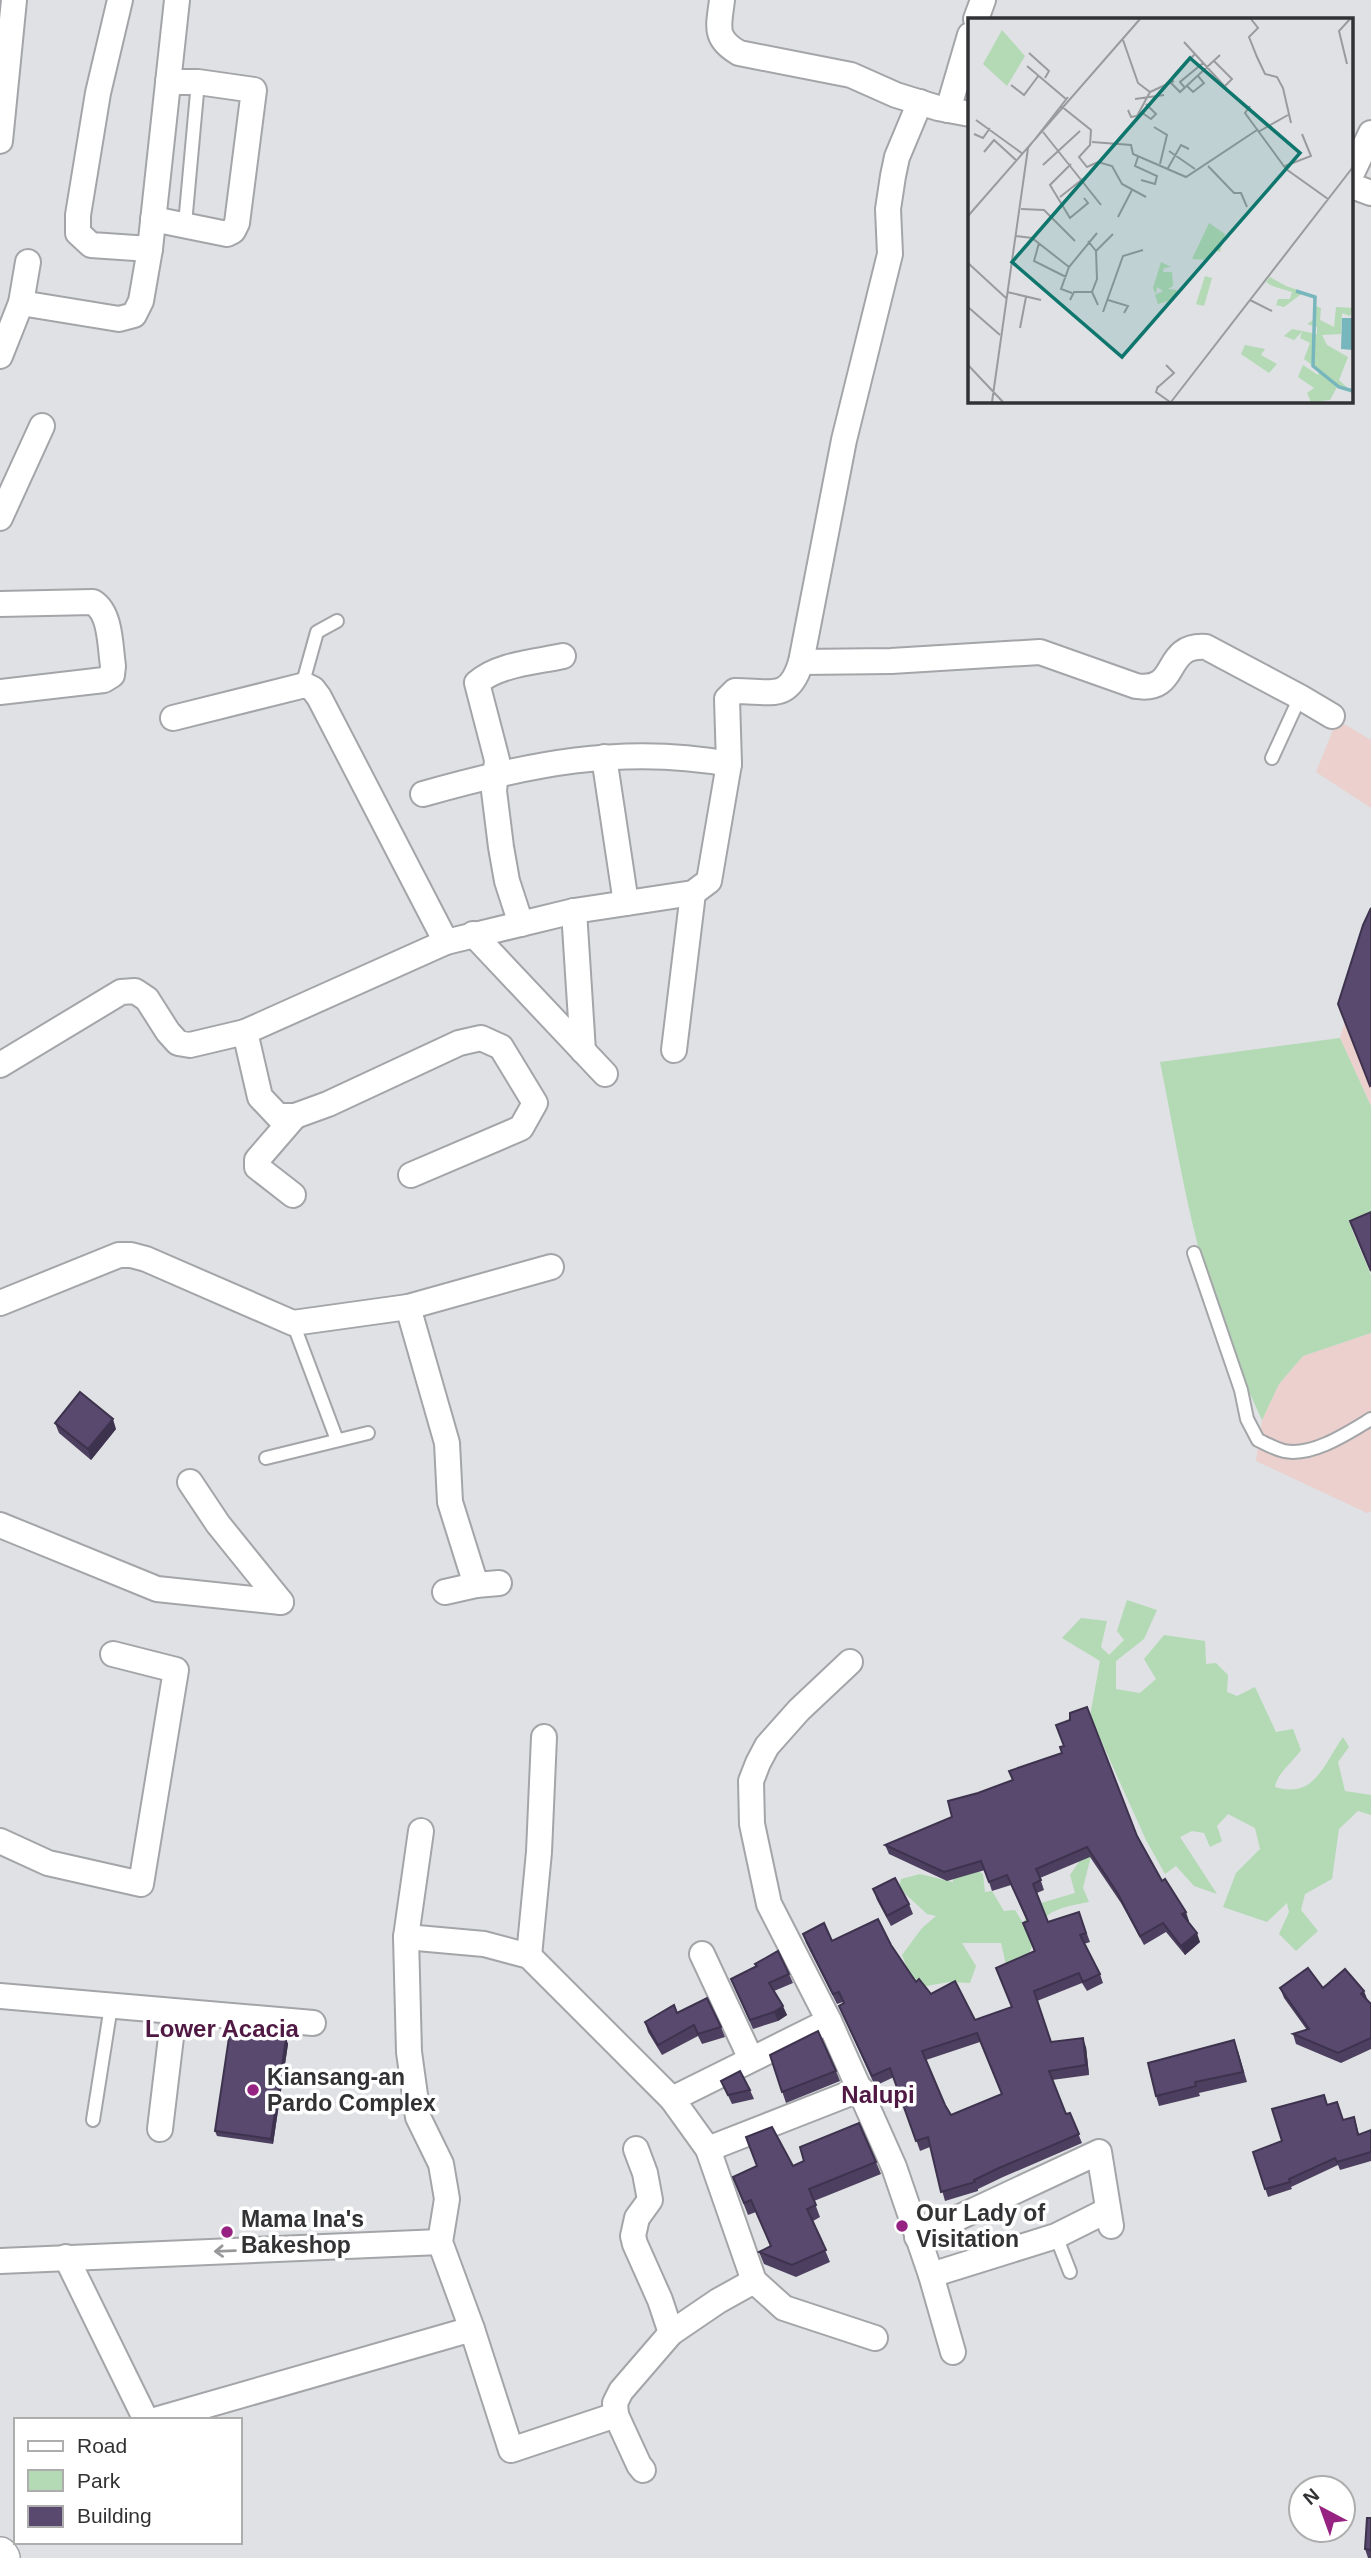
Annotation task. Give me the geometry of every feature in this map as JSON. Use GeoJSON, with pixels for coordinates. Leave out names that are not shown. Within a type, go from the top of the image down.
{"type":"FeatureCollection","features":[{"type":"Feature","properties":{"kind":"street"},"geometry":{"type":"LineString","coordinates":[[0,141],[14,0]]}},
{"type":"Feature","properties":{"kind":"street"},"geometry":{"type":"LineString","coordinates":[[120,0],[98,93],[78,215],[78,233],[91,245],[150,249]]}},
{"type":"Feature","properties":{"kind":"street"},"geometry":{"type":"LineString","coordinates":[[21,303],[119,319],[134,315],[141,302],[150,249],[177,0]]}},
{"type":"Feature","properties":{"kind":"street"},"geometry":{"type":"LineString","coordinates":[[722,0],[718,30],[725,45],[738,53],[851,75],[920,102],[959,112],[968,49]]}},
{"type":"Feature","properties":{"kind":"street"},"geometry":{"type":"LineString","coordinates":[[976,18],[983,0]]}},
{"type":"Feature","properties":{"kind":"street"},"geometry":{"type":"LineString","coordinates":[[153,219],[227,234],[233,230],[237,223],[254,90],[198,82],[168,82]]}},
{"type":"Feature","properties":{"kind":"street"},"geometry":{"type":"LineString","coordinates":[[0,1065],[121,992],[135,991],[147,999],[167,1032],[178,1043],[190,1045],[245,1032],[446,942],[574,911],[693,893],[709,881],[729,764],[727,699],[735,691],[784,691],[796,679],[801,662],[844,440],[890,254],[888,209],[897,157],[920,102]]}},
{"type":"Feature","properties":{"kind":"street"},"geometry":{"type":"LineString","coordinates":[[1354,169],[1371,133]]}},
{"type":"Feature","properties":{"kind":"street"},"geometry":{"type":"LineString","coordinates":[[1354,187],[1371,193]]}},
{"type":"Feature","properties":{"kind":"street"},"geometry":{"type":"LineString","coordinates":[[0,356],[21,303],[28,262]]}},
{"type":"Feature","properties":{"kind":"street"},"geometry":{"type":"LineString","coordinates":[[0,518],[42,426]]}},
{"type":"Feature","properties":{"kind":"street"},"geometry":{"type":"LineString","coordinates":[[0,604],[93,601],[105,615],[113,674],[104,680],[0,692]]}},
{"type":"Feature","properties":{"kind":"street"},"geometry":{"type":"LineString","coordinates":[[801,662],[891,661],[1040,652],[1136,686],[1150,688],[1161,682],[1184,650],[1193,646],[1206,647],[1332,716]]}},
{"type":"Feature","properties":{"kind":"street"},"geometry":{"type":"LineString","coordinates":[[521,924],[508,881],[495,811],[496,751],[477,683],[492,673],[507,668],[563,656]]}},
{"type":"Feature","properties":{"kind":"street"},"geometry":{"type":"LineString","coordinates":[[173,718],[305,685],[313,689],[320,696],[446,942]]}},
{"type":"Feature","properties":{"kind":"street"},"geometry":{"type":"LineString","coordinates":[[423,794],[497,773],[604,757],[665,755],[729,764]]}},
{"type":"Feature","properties":{"kind":"street"},"geometry":{"type":"LineString","coordinates":[[604,757],[626,903]]}},
{"type":"Feature","properties":{"kind":"street"},"geometry":{"type":"LineString","coordinates":[[674,1050],[693,893]]}},
{"type":"Feature","properties":{"kind":"street"},"geometry":{"type":"LineString","coordinates":[[574,911],[583,1051]]}},
{"type":"Feature","properties":{"kind":"street"},"geometry":{"type":"LineString","coordinates":[[473,934],[605,1074]]}},
{"type":"Feature","properties":{"kind":"street"},"geometry":{"type":"LineString","coordinates":[[245,1032],[260,1097],[278,1116],[295,1116],[328,1104],[459,1043],[481,1038],[501,1047],[535,1103],[521,1128],[411,1175]]}},
{"type":"Feature","properties":{"kind":"street"},"geometry":{"type":"LineString","coordinates":[[293,1195],[257,1167],[257,1160],[295,1116]]}},
{"type":"Feature","properties":{"kind":"street"},"geometry":{"type":"LineString","coordinates":[[0,1303],[119,1255],[146,1259],[293,1323],[408,1307],[551,1267]]}},
{"type":"Feature","properties":{"kind":"street"},"geometry":{"type":"LineString","coordinates":[[408,1307],[447,1443],[450,1502],[487,1584],[445,1592]]}},
{"type":"Feature","properties":{"kind":"street"},"geometry":{"type":"LineString","coordinates":[[0,1525],[157,1589],[281,1602],[218,1524],[190,1482]]}},
{"type":"Feature","properties":{"kind":"street"},"geometry":{"type":"LineString","coordinates":[[0,1842],[48,1863],[141,1884],[176,1670],[113,1654]]}},
{"type":"Feature","properties":{"kind":"street"},"geometry":{"type":"LineString","coordinates":[[850,1662],[799,1710],[767,1746],[754,1772],[750,1798],[752,1824],[769,1904],[830,2021],[894,2167],[931,2275],[953,2352]]}},
{"type":"Feature","properties":{"kind":"street"},"geometry":{"type":"LineString","coordinates":[[529,1956],[539,1852],[544,1737]]}},
{"type":"Feature","properties":{"kind":"street"},"geometry":{"type":"LineString","coordinates":[[421,1831],[406,1937],[409,2052],[418,2117],[441,2164],[447,2199],[440,2242],[472,2329],[511,2450],[616,2415]]}},
{"type":"Feature","properties":{"kind":"street"},"geometry":{"type":"LineString","coordinates":[[406,1937],[484,1944],[529,1956],[672,2099],[708,2149],[754,2281],[784,2308],[875,2338]]}},
{"type":"Feature","properties":{"kind":"street"},"geometry":{"type":"LineString","coordinates":[[702,1954],[751,2059]]}},
{"type":"Feature","properties":{"kind":"street"},"geometry":{"type":"LineString","coordinates":[[0,1996],[313,2023]]}},
{"type":"Feature","properties":{"kind":"street"},"geometry":{"type":"LineString","coordinates":[[160,2129],[174,2012]]}},
{"type":"Feature","properties":{"kind":"street"},"geometry":{"type":"LineString","coordinates":[[672,2099],[830,2021]]}},
{"type":"Feature","properties":{"kind":"street"},"geometry":{"type":"LineString","coordinates":[[708,2149],[861,2089]]}},
{"type":"Feature","properties":{"kind":"street"},"geometry":{"type":"LineString","coordinates":[[636,2149],[647,2181],[650,2200],[633,2227],[635,2244],[660,2300],[670,2333]]}},
{"type":"Feature","properties":{"kind":"street"},"geometry":{"type":"LineString","coordinates":[[917,2237],[1099,2152],[1109,2218],[931,2275]]}},
{"type":"Feature","properties":{"kind":"street"},"geometry":{"type":"LineString","coordinates":[[0,2261],[440,2242]]}},
{"type":"Feature","properties":{"kind":"street"},"geometry":{"type":"LineString","coordinates":[[66,2258],[145,2418]]}},
{"type":"Feature","properties":{"kind":"street"},"geometry":{"type":"LineString","coordinates":[[643,2470],[616,2415],[615,2403],[621,2391],[670,2333],[754,2281]]}},
{"type":"Feature","properties":{"kind":"street"},"geometry":{"type":"LineString","coordinates":[[162,2418],[472,2329]]}},
{"type":"Feature","properties":{"kind":"lane"},"geometry":{"type":"LineString","coordinates":[[185,224],[198,82]]}},
{"type":"Feature","properties":{"kind":"lane"},"geometry":{"type":"LineString","coordinates":[[305,685],[305,675],[317,632],[337,621]]}},
{"type":"Feature","properties":{"kind":"lane"},"geometry":{"type":"LineString","coordinates":[[1272,758],[1300,697]]}},
{"type":"Feature","properties":{"kind":"lane"},"geometry":{"type":"LineString","coordinates":[[1194,1253],[1241,1390],[1247,1419],[1258,1440],[1286,1451],[1313,1448],[1342,1437],[1371,1419]]}},
{"type":"Feature","properties":{"kind":"lane"},"geometry":{"type":"LineString","coordinates":[[293,1323],[337,1440]]}},
{"type":"Feature","properties":{"kind":"lane"},"geometry":{"type":"LineString","coordinates":[[266,1458],[368,1433]]}},
{"type":"Feature","properties":{"kind":"lane"},"geometry":{"type":"LineString","coordinates":[[93,2120],[111,2006]]}},
{"type":"Feature","properties":{"kind":"lane"},"geometry":{"type":"LineString","coordinates":[[1056,2236],[1070,2273]]}},
{"type":"Feature","properties":{"kind":"shaded area"},"geometry":{"type":"Polygon","coordinates":[[[1337,720],[1371,740],[1371,808],[1316,772],[1337,720]]]}},
{"type":"Feature","properties":{"kind":"shaded area"},"geometry":{"type":"Polygon","coordinates":[[[1371,937],[1371,1106],[1340,1038],[1371,937]]]}},
{"type":"Feature","properties":{"kind":"shaded area"},"geometry":{"type":"Polygon","coordinates":[[[1371,1333],[1371,1511],[1367,1513],[1256,1461],[1262,1420],[1279,1384],[1303,1356],[1371,1333]]]}},
{"type":"Feature","properties":{"kind":"green space"},"geometry":{"type":"Polygon","coordinates":[[[1340,1038],[1371,1106],[1371,1221],[1352,1230],[1371,1275],[1371,1333],[1303,1356],[1279,1384],[1262,1420],[1239,1369],[1213,1299],[1200,1254],[1160,1062],[1340,1038]]]}},
{"type":"Feature","properties":{"kind":"green space"},"geometry":{"type":"Polygon","coordinates":[[[1127,1600],[1157,1610],[1144,1639],[1116,1661],[1116,1689],[1140,1693],[1156,1679],[1144,1659],[1164,1635],[1205,1641],[1206,1664],[1216,1663],[1228,1675],[1227,1692],[1237,1696],[1255,1687],[1276,1732],[1293,1729],[1301,1750],[1282,1772],[1275,1787],[1289,1789],[1309,1784],[1343,1737],[1349,1747],[1338,1762],[1345,1791],[1371,1795],[1371,1815],[1358,1811],[1339,1829],[1332,1879],[1305,1894],[1301,1910],[1318,1931],[1296,1951],[1279,1934],[1289,1912],[1287,1903],[1267,1922],[1223,1907],[1236,1873],[1260,1849],[1255,1828],[1228,1814],[1217,1826],[1222,1841],[1210,1847],[1204,1833],[1192,1831],[1180,1837],[1217,1894],[1194,1886],[1176,1866],[1165,1874],[1146,1840],[1090,1716],[1100,1661],[1062,1638],[1081,1618],[1107,1621],[1101,1647],[1109,1655],[1124,1640],[1117,1631],[1127,1600]]]}},
{"type":"Feature","properties":{"kind":"green space"},"geometry":{"type":"Polygon","coordinates":[[[1083,1856],[1091,1856],[1083,1888],[1089,1902],[1060,1909],[1045,1918],[1036,1934],[1027,1962],[1006,1965],[1001,1943],[962,1943],[976,1966],[970,1983],[949,1982],[915,1988],[902,1955],[922,1928],[936,1916],[927,1914],[899,1888],[901,1879],[920,1874],[953,1882],[953,1866],[965,1863],[983,1874],[985,1892],[992,1891],[1004,1911],[1015,1910],[1023,1923],[1031,1906],[1075,1893],[1070,1875],[1083,1856]]]}},
{"type":"Feature","properties":{"kind":"building"},"geometry":{"type":"Polygon","coordinates":[[[1371,908],[1371,1085],[1370,1086],[1338,1004],[1371,908]]]}},
{"type":"Feature","properties":{"kind":"building"},"geometry":{"type":"Polygon","coordinates":[[[1371,1212],[1371,1271],[1350,1221],[1371,1212]]]}},
{"type":"Feature","properties":{"kind":"building"},"geometry":{"type":"Polygon","coordinates":[[[80,1392],[113,1419],[88,1449],[55,1423],[80,1392]]]}},
{"type":"Feature","properties":{"kind":"building"},"geometry":{"type":"Polygon","coordinates":[[[1087,1707],[1137,1836],[1162,1881],[1165,1879],[1186,1912],[1182,1914],[1197,1933],[1181,1946],[1163,1923],[1140,1936],[1118,1894],[1087,1847],[1036,1869],[1041,1880],[1033,1884],[1048,1922],[1079,1912],[1086,1933],[1080,1935],[1100,1974],[1083,1982],[1079,1973],[1034,1991],[1051,2042],[1083,2038],[1086,2065],[1049,2071],[1066,2114],[1070,2113],[1079,2134],[999,2168],[974,2180],[975,2182],[941,2192],[928,2137],[916,2141],[890,2068],[872,2076],[839,2006],[844,2003],[839,1992],[833,1994],[803,1934],[824,1923],[832,1941],[878,1919],[891,1945],[916,1982],[919,1979],[931,1994],[955,1981],[975,2020],[1012,2007],[996,1968],[1035,1951],[1023,1923],[1028,1921],[1007,1875],[989,1882],[981,1861],[944,1872],[885,1845],[952,1817],[948,1801],[1013,1780],[1009,1771],[1062,1753],[1060,1747],[1064,1746],[1056,1725],[1070,1720],[1070,1713],[1087,1707]],[[977,2033],[922,2051],[951,2115],[1002,2094],[977,2033]]]}},
{"type":"Feature","properties":{"kind":"building"},"geometry":{"type":"Polygon","coordinates":[[[895,1878],[909,1904],[887,1916],[873,1889],[895,1878]]]}},
{"type":"Feature","properties":{"kind":"building"},"geometry":{"type":"Polygon","coordinates":[[[778,1951],[789,1974],[769,1983],[783,2006],[750,2020],[731,1979],[757,1966],[755,1964],[778,1951]]]}},
{"type":"Feature","properties":{"kind":"building"},"geometry":{"type":"Polygon","coordinates":[[[1308,1968],[1323,1988],[1345,1969],[1364,1991],[1361,1994],[1371,2004],[1371,2038],[1338,2053],[1293,2034],[1309,2029],[1280,1988],[1308,1968]]]}},
{"type":"Feature","properties":{"kind":"building"},"geometry":{"type":"Polygon","coordinates":[[[707,1998],[721,2027],[698,2034],[694,2025],[658,2045],[645,2022],[674,2005],[677,2013],[707,1998]]]}},
{"type":"Feature","properties":{"kind":"building","name":"Kiansang-an Pardo Complex"},"geometry":{"type":"Polygon","coordinates":[[[230,2031],[286,2039],[271,2139],[215,2131],[230,2031]]]}},
{"type":"Feature","properties":{"kind":"building"},"geometry":{"type":"Polygon","coordinates":[[[818,2031],[836,2071],[782,2092],[770,2055],[818,2031]]]}},
{"type":"Feature","properties":{"kind":"building"},"geometry":{"type":"Polygon","coordinates":[[[1234,2040],[1243,2072],[1195,2082],[1196,2086],[1156,2096],[1148,2063],[1234,2040]]]}},
{"type":"Feature","properties":{"kind":"building"},"geometry":{"type":"Polygon","coordinates":[[[740,2071],[750,2090],[728,2095],[721,2081],[740,2071]]]}},
{"type":"Feature","properties":{"kind":"building"},"geometry":{"type":"Polygon","coordinates":[[[1324,2095],[1327,2105],[1337,2102],[1343,2120],[1354,2117],[1358,2135],[1371,2130],[1371,2152],[1337,2162],[1335,2158],[1289,2179],[1290,2182],[1265,2189],[1253,2152],[1282,2141],[1272,2109],[1324,2095]]]}},
{"type":"Feature","properties":{"kind":"building"},"geometry":{"type":"Polygon","coordinates":[[[859,2123],[876,2162],[809,2189],[816,2205],[807,2209],[826,2250],[792,2265],[759,2252],[771,2246],[751,2200],[744,2203],[733,2177],[757,2166],[746,2137],[772,2127],[793,2166],[804,2161],[800,2147],[859,2123]]]}},
{"type":"Feature","properties":{"kind":"building"},"geometry":{"type":"Polygon","coordinates":[[[1367,2518],[1371,2518],[1371,2550],[1365,2549],[1367,2518]]]}},
{"type":"Feature","properties":{"kind":"place","name":"Kiansang-an Pardo Complex"},"geometry":{"type":"Point","coordinates":[253,2090]}},
{"type":"Feature","properties":{"kind":"place","name":"Our Lady of Visitation"},"geometry":{"type":"Point","coordinates":[902,2226]}},
{"type":"Feature","properties":{"kind":"place","name":"Mama Ina's Bakeshop"},"geometry":{"type":"Point","coordinates":[227,2232]}},
{"type":"Feature","properties":{"kind":"district","name":"Lower Acacia"},"geometry":{"type":"Point","coordinates":[222,2029]}},
{"type":"Feature","properties":{"kind":"district","name":"Nalupi"},"geometry":{"type":"Point","coordinates":[878,2095]}}]}
